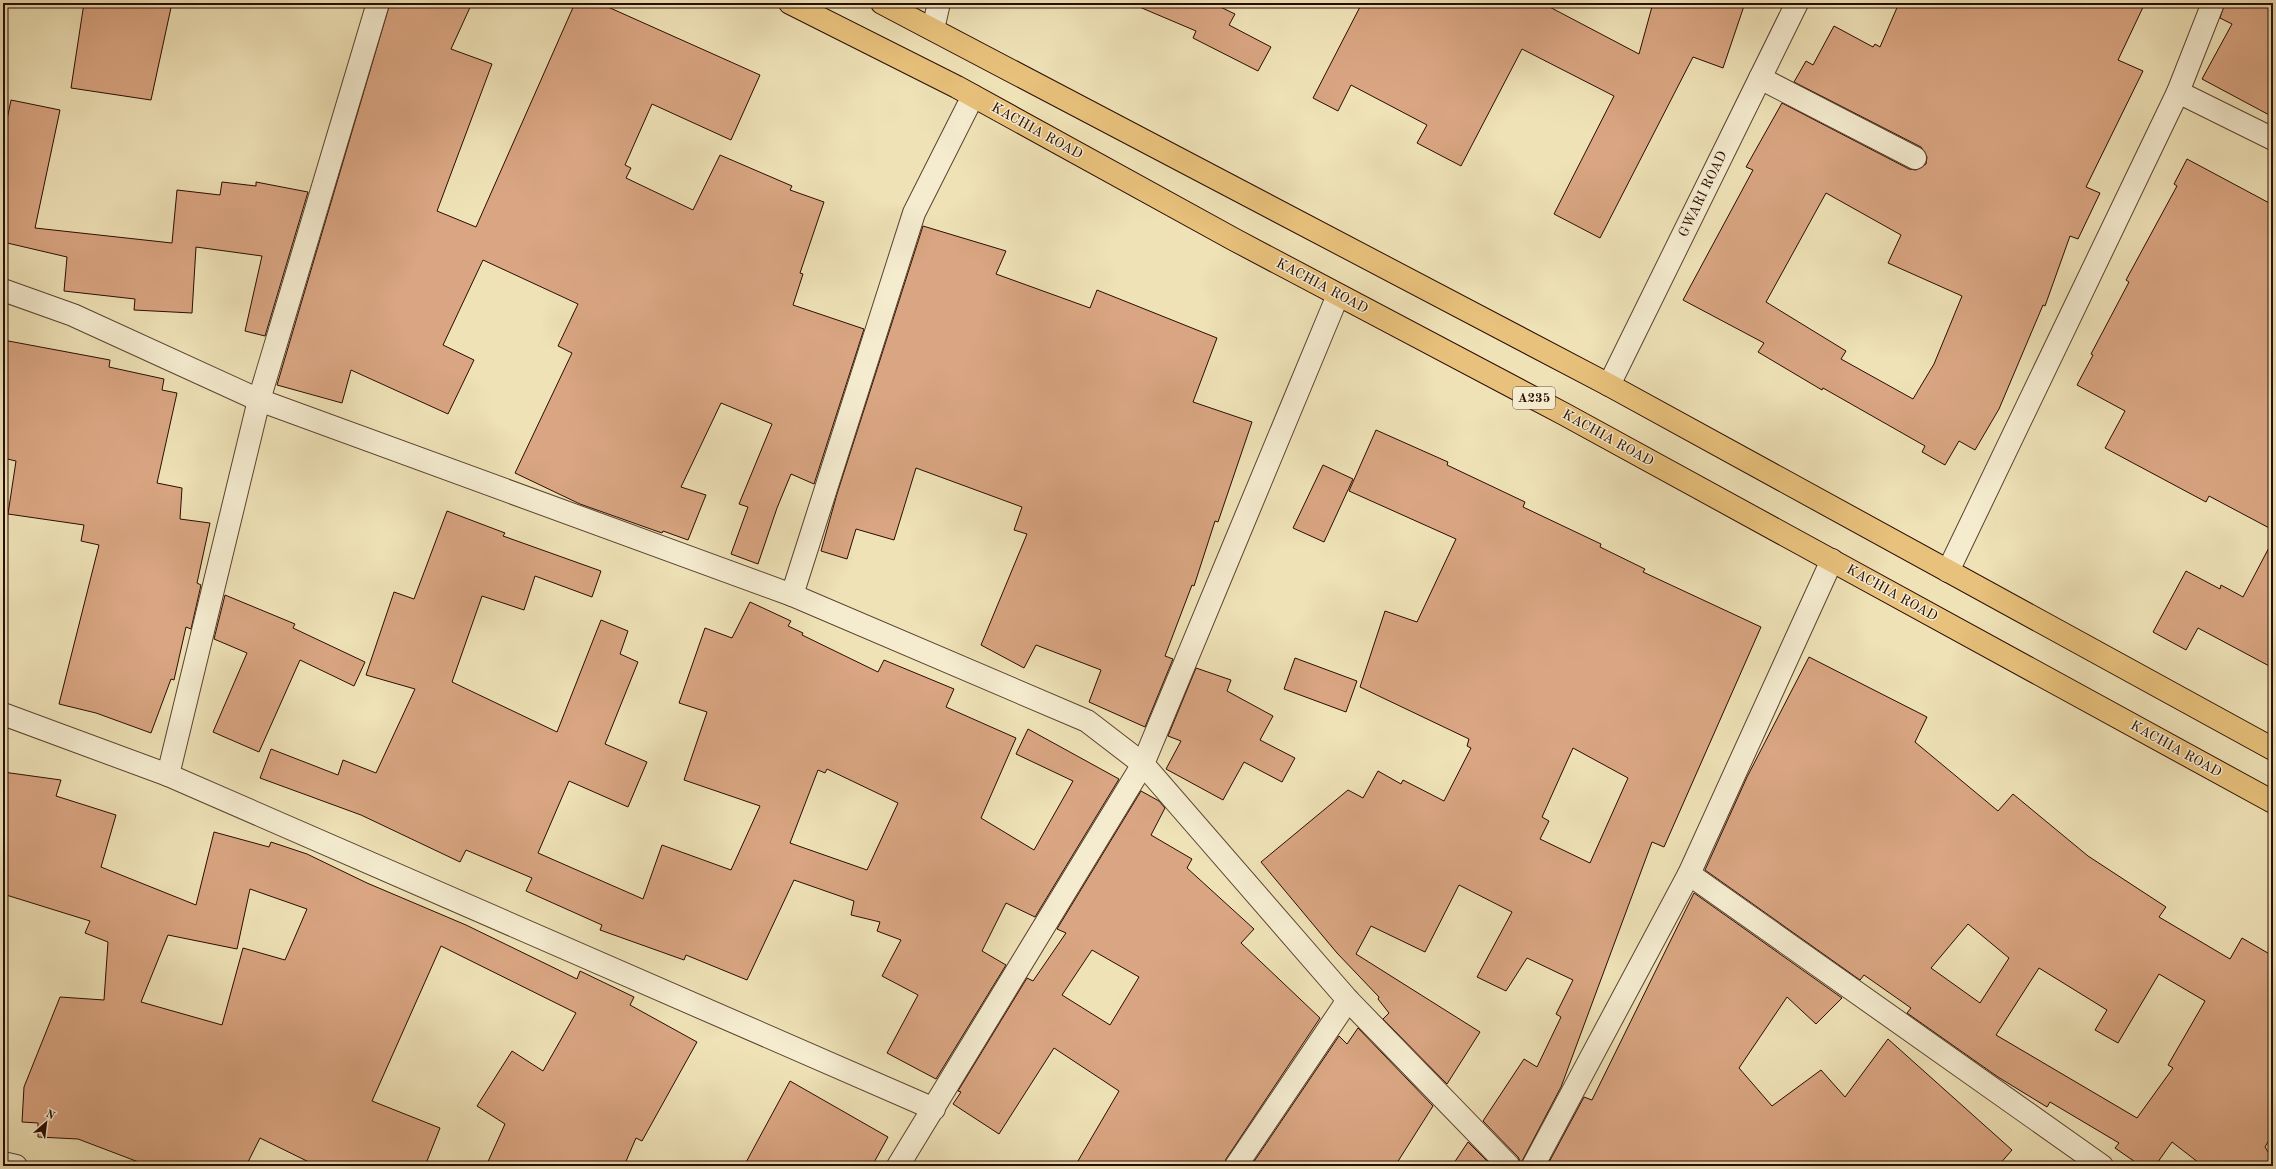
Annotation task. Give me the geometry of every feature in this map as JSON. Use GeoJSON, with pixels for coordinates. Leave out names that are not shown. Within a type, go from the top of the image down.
{"type":"FeatureCollection","features":[{"type":"Feature","properties":{"kind":"highway","name":"KACHIA ROAD"},"geometry":{"type":"LineString","coordinates":[[790,3],[973,96],[1338,295],[1564,414],[2273,802]]}},
{"type":"Feature","properties":{"kind":"highway"},"geometry":{"type":"LineString","coordinates":[[882,3],[1609,385],[2273,749]]}},
{"type":"Feature","properties":{"kind":"street"},"geometry":{"type":"LineString","coordinates":[[933,29],[939,3]]}},
{"type":"Feature","properties":{"kind":"street","name":"GWARI ROAD"},"geometry":{"type":"LineString","coordinates":[[1609,385],[1796,3]]}},
{"type":"Feature","properties":{"kind":"street"},"geometry":{"type":"LineString","coordinates":[[1948,571],[2178,92],[2213,3]]}},
{"type":"Feature","properties":{"kind":"street"},"geometry":{"type":"LineString","coordinates":[[168,775],[260,400],[374,4]]}},
{"type":"Feature","properties":{"kind":"street"},"geometry":{"type":"LineString","coordinates":[[1760,78],[1915,158]]}},
{"type":"Feature","properties":{"kind":"street"},"geometry":{"type":"LineString","coordinates":[[2178,92],[2273,139]]}},
{"type":"Feature","properties":{"kind":"street"},"geometry":{"type":"LineString","coordinates":[[792,595],[914,212],[973,96]]}},
{"type":"Feature","properties":{"kind":"street"},"geometry":{"type":"LineString","coordinates":[[3,290],[73,315],[260,400],[792,595],[1087,721],[1143,764],[1348,1000],[1509,1166]]}},
{"type":"Feature","properties":{"kind":"street"},"geometry":{"type":"LineString","coordinates":[[898,1166],[1143,764],[1338,295]]}},
{"type":"Feature","properties":{"kind":"street"},"geometry":{"type":"LineString","coordinates":[[1533,1166],[1689,874],[1832,560]]}},
{"type":"Feature","properties":{"kind":"street"},"geometry":{"type":"LineString","coordinates":[[3,714],[168,775],[934,1109]]}},
{"type":"Feature","properties":{"kind":"street"},"geometry":{"type":"LineString","coordinates":[[1689,874],[2102,1166]]}},
{"type":"Feature","properties":{"kind":"street"},"geometry":{"type":"LineString","coordinates":[[1236,1166],[1348,1000]]}},
{"type":"Feature","properties":{"kind":"street"},"geometry":{"type":"LineString","coordinates":[[3,1163],[16,1166]]}},
{"type":"Feature","properties":{"kind":"building"},"geometry":{"type":"Polygon","coordinates":[[[84,3],[172,3],[151,100],[71,88],[84,3]]]}},
{"type":"Feature","properties":{"kind":"building"},"geometry":{"type":"Polygon","coordinates":[[[390,3],[472,3],[451,49],[492,64],[437,211],[476,227],[575,3],[599,3],[760,75],[731,140],[652,104],[625,165],[631,168],[626,178],[693,210],[720,155],[792,186],[790,190],[824,202],[800,273],[803,274],[793,305],[864,329],[814,484],[791,474],[777,508],[758,564],[731,554],[748,507],[739,504],[772,424],[721,403],[681,487],[706,495],[688,540],[663,531],[662,533],[580,504],[515,473],[572,353],[558,346],[578,304],[483,260],[443,345],[474,360],[448,414],[351,370],[342,403],[277,385],[390,3]]]}},
{"type":"Feature","properties":{"kind":"building"},"geometry":{"type":"Polygon","coordinates":[[[1130,3],[1212,3],[1235,14],[1229,25],[1271,47],[1258,71],[1193,38],[1196,31],[1130,3]]]}},
{"type":"Feature","properties":{"kind":"building"},"geometry":{"type":"Polygon","coordinates":[[[1362,3],[1542,3],[1639,54],[1653,3],[1745,3],[1723,68],[1693,57],[1600,238],[1554,214],[1614,96],[1522,49],[1461,166],[1417,143],[1427,125],[1351,85],[1338,111],[1313,98],[1362,3]]]}},
{"type":"Feature","properties":{"kind":"building"},"geometry":{"type":"Polygon","coordinates":[[[1899,3],[2145,3],[2118,60],[2143,71],[2086,187],[2100,193],[2078,239],[2070,236],[2045,306],[2043,305],[1999,409],[1975,450],[1959,441],[1945,465],[1922,452],[1925,446],[1823,388],[1822,390],[1758,352],[1764,343],[1683,300],[1753,170],[1746,167],[1782,103],[1909,169],[1916,170],[1926,164],[1927,157],[1921,147],[1794,82],[1806,61],[1813,65],[1834,26],[1873,47],[1875,44],[1880,47],[1899,3]],[[1826,193],[1766,302],[1846,351],[1841,359],[1913,399],[1934,364],[1962,296],[1888,263],[1901,235],[1826,193]]]}},
{"type":"Feature","properties":{"kind":"building"},"geometry":{"type":"Polygon","coordinates":[[[2225,3],[2273,3],[2273,117],[2202,79],[2232,24],[2220,18],[2225,3]]]}},
{"type":"Feature","properties":{"kind":"building"},"geometry":{"type":"Polygon","coordinates":[[[11,100],[60,110],[35,228],[172,243],[177,190],[220,195],[222,182],[256,186],[256,182],[308,192],[265,336],[245,331],[262,256],[196,247],[192,313],[134,310],[135,299],[64,291],[67,257],[3,242],[3,139],[11,100]]]}},
{"type":"Feature","properties":{"kind":"building"},"geometry":{"type":"Polygon","coordinates":[[[2187,159],[2273,205],[2273,530],[2209,496],[2206,502],[2105,448],[2125,411],[2077,385],[2093,355],[2091,354],[2129,282],[2126,280],[2177,186],[2174,184],[2187,159]]]}},
{"type":"Feature","properties":{"kind":"building"},"geometry":{"type":"Polygon","coordinates":[[[923,226],[1006,251],[996,274],[1090,308],[1097,290],[1217,338],[1193,402],[1252,422],[1218,522],[1215,521],[1194,586],[1192,585],[1165,656],[1173,659],[1145,727],[1089,702],[1101,670],[1036,645],[1024,668],[981,645],[1027,534],[1014,530],[1022,507],[916,468],[894,540],[856,529],[847,559],[821,551],[837,494],[923,226]]]}},
{"type":"Feature","properties":{"kind":"building"},"geometry":{"type":"Polygon","coordinates":[[[3,340],[110,360],[109,367],[164,379],[162,390],[177,393],[157,483],[182,488],[180,519],[210,523],[197,583],[201,585],[191,629],[186,627],[174,680],[171,679],[151,733],[96,713],[59,704],[99,545],[81,541],[84,525],[8,514],[16,461],[3,458],[3,340]]]}},
{"type":"Feature","properties":{"kind":"building"},"geometry":{"type":"Polygon","coordinates":[[[1376,430],[1448,462],[1447,465],[1525,502],[1523,507],[1601,544],[1600,547],[1645,569],[1643,572],[1761,627],[1664,847],[1652,842],[1561,1087],[1521,1163],[1518,1157],[1483,1121],[1524,1059],[1537,1067],[1561,1017],[1556,1014],[1573,980],[1527,958],[1506,991],[1477,977],[1512,912],[1459,885],[1425,952],[1371,926],[1356,954],[1480,1032],[1447,1084],[1383,1019],[1389,1013],[1378,999],[1379,997],[1337,953],[1261,862],[1348,790],[1363,798],[1378,771],[1401,784],[1403,780],[1444,801],[1471,748],[1467,746],[1469,739],[1360,687],[1385,611],[1417,622],[1456,539],[1349,491],[1376,430]],[[1573,748],[1542,817],[1549,821],[1540,839],[1590,863],[1628,778],[1573,748]]]}},
{"type":"Feature","properties":{"kind":"building"},"geometry":{"type":"Polygon","coordinates":[[[1323,465],[1353,479],[1324,542],[1293,528],[1323,465]]]}},
{"type":"Feature","properties":{"kind":"building"},"geometry":{"type":"Polygon","coordinates":[[[447,511],[505,533],[503,536],[601,571],[592,597],[535,576],[524,610],[482,596],[452,682],[557,732],[601,620],[628,631],[620,654],[638,662],[605,744],[647,762],[628,807],[569,781],[538,853],[643,899],[662,845],[731,870],[760,806],[684,780],[707,712],[679,703],[705,628],[732,638],[750,602],[791,621],[788,626],[803,633],[802,635],[878,672],[884,660],[954,689],[946,707],[1016,738],[981,818],[1034,850],[1073,781],[1016,754],[1028,729],[1119,779],[1035,917],[1006,903],[982,951],[1006,965],[936,1079],[887,1053],[918,995],[882,976],[901,940],[877,931],[880,922],[851,915],[854,901],[794,880],[747,980],[686,955],[684,960],[600,930],[602,925],[526,891],[532,878],[466,850],[460,862],[361,815],[260,778],[271,749],[338,775],[343,760],[376,773],[415,689],[366,675],[394,592],[414,599],[447,511]],[[827,769],[825,773],[818,770],[790,843],[867,870],[898,803],[827,769]]]}},
{"type":"Feature","properties":{"kind":"building"},"geometry":{"type":"Polygon","coordinates":[[[2273,540],[2273,668],[2198,628],[2186,650],[2153,632],[2186,571],[2220,589],[2221,585],[2243,597],[2273,540]]]}},
{"type":"Feature","properties":{"kind":"building"},"geometry":{"type":"Polygon","coordinates":[[[225,595],[295,624],[293,628],[365,662],[354,686],[300,660],[259,752],[213,732],[247,653],[214,639],[225,595]]]}},
{"type":"Feature","properties":{"kind":"building"},"geometry":{"type":"Polygon","coordinates":[[[1809,657],[1927,717],[1915,742],[1998,811],[2013,794],[2088,856],[2166,907],[2159,917],[2230,959],[2242,938],[2273,956],[2273,1133],[2265,1147],[2273,1160],[2273,1166],[2203,1166],[2172,1142],[2155,1166],[2141,1166],[2115,1148],[2119,1143],[2050,1102],[2047,1107],[1998,1077],[1907,1013],[1911,1008],[1864,975],[1860,980],[1705,870],[1747,777],[1809,657]],[[1968,924],[1931,968],[1980,1003],[2009,958],[1968,924]],[[2039,968],[1996,1035],[2137,1118],[2173,1068],[2168,1065],[2205,1001],[2159,974],[2118,1043],[2095,1030],[2107,1010],[2039,968]]]}},
{"type":"Feature","properties":{"kind":"building"},"geometry":{"type":"Polygon","coordinates":[[[1295,658],[1357,681],[1346,712],[1284,689],[1295,658]]]}},
{"type":"Feature","properties":{"kind":"building"},"geometry":{"type":"Polygon","coordinates":[[[1196,668],[1231,680],[1227,691],[1273,716],[1260,740],[1295,758],[1282,782],[1244,762],[1223,800],[1166,769],[1181,741],[1168,736],[1196,668]]]}},
{"type":"Feature","properties":{"kind":"building"},"geometry":{"type":"Polygon","coordinates":[[[3,772],[61,780],[56,796],[116,815],[101,867],[196,905],[214,832],[269,847],[271,842],[307,854],[367,883],[466,925],[577,979],[580,971],[634,997],[630,1005],[697,1042],[642,1141],[636,1138],[624,1166],[486,1166],[505,1124],[477,1106],[512,1051],[543,1071],[576,1013],[441,946],[372,1101],[440,1128],[425,1166],[317,1166],[260,1138],[246,1166],[149,1166],[78,1139],[38,1137],[38,1123],[22,1122],[24,1087],[60,997],[104,1000],[108,942],[85,933],[90,921],[3,894],[3,772]],[[250,889],[237,949],[168,935],[141,1002],[222,1025],[243,948],[285,960],[307,909],[250,889]]]}},
{"type":"Feature","properties":{"kind":"building"},"geometry":{"type":"Polygon","coordinates":[[[1141,791],[1159,801],[1165,808],[1151,835],[1192,859],[1187,868],[1254,929],[1241,943],[1320,1018],[1226,1159],[1224,1166],[1075,1166],[1119,1091],[1054,1048],[999,1134],[953,1104],[961,1092],[958,1091],[1027,978],[1033,981],[1066,933],[1057,929],[1141,791]],[[1092,950],[1062,995],[1110,1025],[1139,977],[1092,950]]]}},
{"type":"Feature","properties":{"kind":"building"},"geometry":{"type":"Polygon","coordinates":[[[1694,893],[1842,998],[1816,1024],[1787,997],[1739,1068],[1772,1106],[1821,1070],[1845,1097],[1888,1039],[2012,1150],[1998,1166],[1547,1166],[1584,1097],[1592,1100],[1694,893]]]}},
{"type":"Feature","properties":{"kind":"building"},"geometry":{"type":"Polygon","coordinates":[[[1358,1028],[1433,1106],[1395,1166],[1251,1166],[1339,1036],[1347,1044],[1358,1028]]]}},
{"type":"Feature","properties":{"kind":"building"},"geometry":{"type":"Polygon","coordinates":[[[790,1081],[888,1137],[872,1166],[744,1166],[790,1081]]]}},
{"type":"Feature","properties":{"kind":"building"},"geometry":{"type":"Polygon","coordinates":[[[1468,1142],[1492,1166],[1452,1166],[1468,1142]]]}}]}
